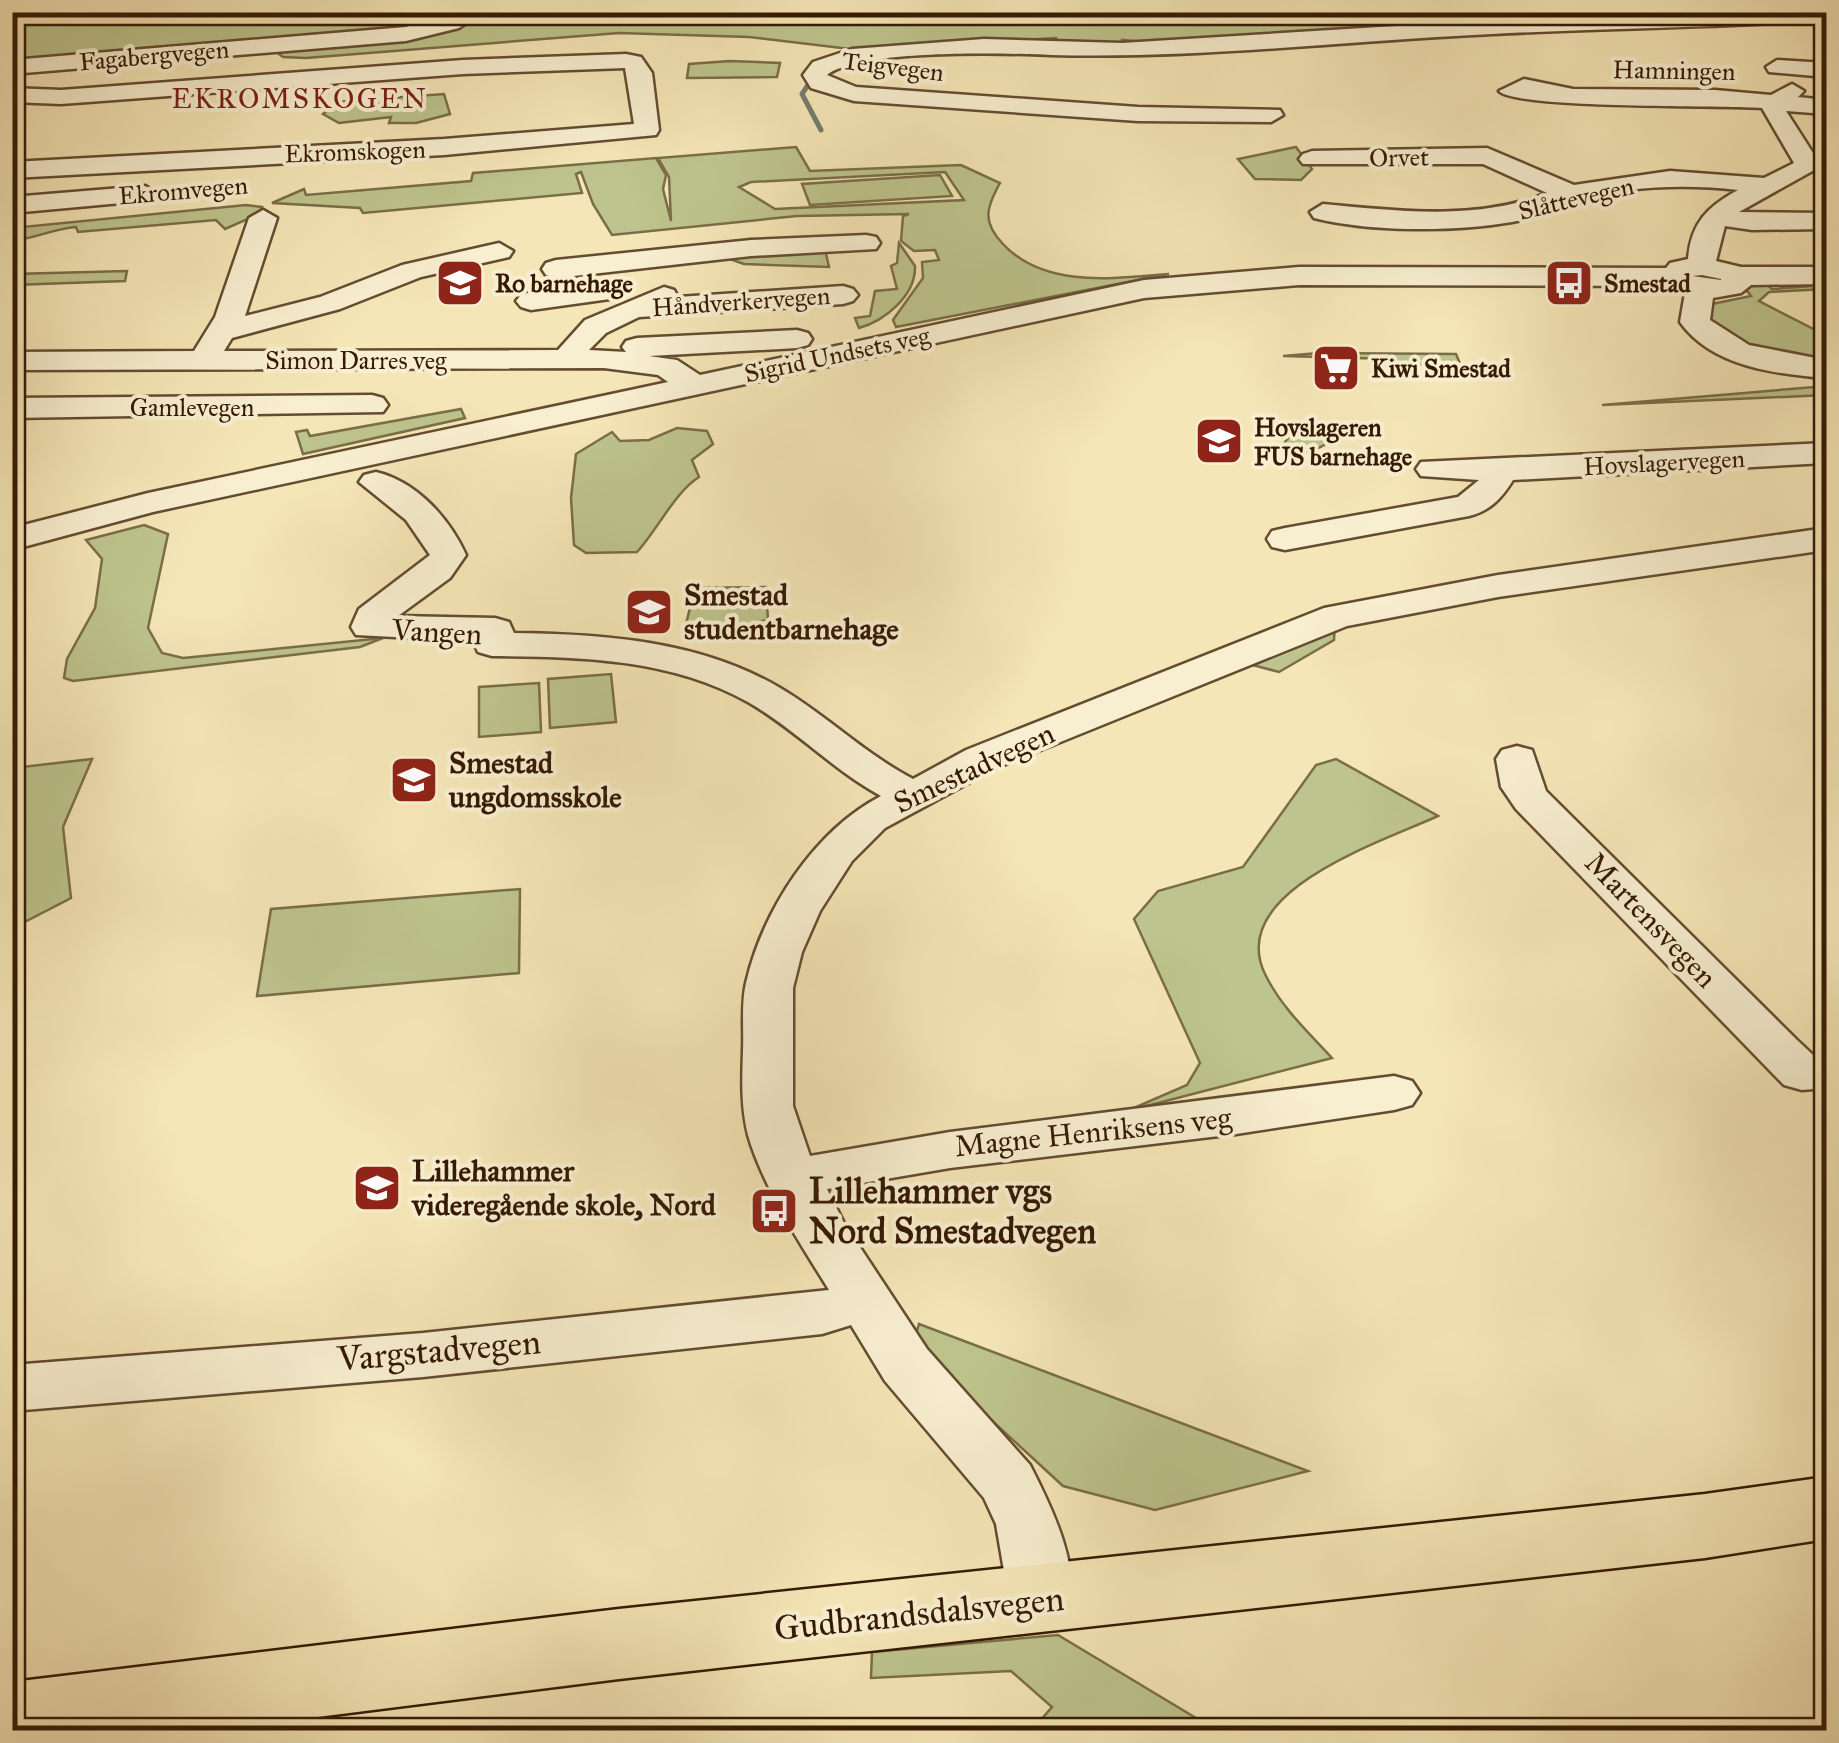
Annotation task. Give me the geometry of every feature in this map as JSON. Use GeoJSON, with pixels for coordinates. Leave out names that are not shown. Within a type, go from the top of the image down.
{"type":"FeatureCollection","features":[{"type":"Feature","properties":{"kind":"main road","name":"Gudbrandsdalsvegen"},"geometry":{"type":"LineString","coordinates":[[12,1718],[619,1644],[1705,1526],[1826,1508]]}},
{"type":"Feature","properties":{"kind":"street","name":"Fagabergvegen"},"geometry":{"type":"LineString","coordinates":[[12,67],[394,36],[433,28],[472,12]]}},
{"type":"Feature","properties":{"kind":"street","name":"Teigvegen"},"geometry":{"type":"LineString","coordinates":[[1271,114],[1138,114],[854,94],[819,83],[815,75],[820,67],[852,56],[984,46],[1122,50],[1494,27],[1826,14]]}},
{"type":"Feature","properties":{"kind":"street","name":"Ekromskogen"},"geometry":{"type":"LineString","coordinates":[[12,95],[80,96],[76,109],[161,101],[310,100],[314,98],[310,79],[626,61],[638,66],[647,130],[408,150],[344,150],[12,170]]}},
{"type":"Feature","properties":{"kind":"street"},"geometry":{"type":"LineString","coordinates":[[1777,67],[1826,73]]}},
{"type":"Feature","properties":{"kind":"street"},"geometry":{"type":"LineString","coordinates":[[12,80],[201,69],[230,77]]}},
{"type":"Feature","properties":{"kind":"street"},"geometry":{"type":"LineString","coordinates":[[1826,73],[1783,95],[1774,104],[1774,113],[1817,164],[1714,216],[1692,277],[1696,322],[1706,334],[1755,357],[1826,369]]}},
{"type":"Feature","properties":{"kind":"street","name":"Ekromskogen"},"geometry":{"type":"LineString","coordinates":[[377,74],[389,94],[406,96]]}},
{"type":"Feature","properties":{"kind":"street"},"geometry":{"type":"LineString","coordinates":[[566,88],[641,82]]}},
{"type":"Feature","properties":{"kind":"street","name":"Hamningen"},"geometry":{"type":"LineString","coordinates":[[1572,96],[1715,97],[1826,107]]}},
{"type":"Feature","properties":{"kind":"street","name":"Orvet"},"geometry":{"type":"LineString","coordinates":[[1312,159],[1473,139],[1571,194]]}},
{"type":"Feature","properties":{"kind":"street","name":"Ekromvegen"},"geometry":{"type":"LineString","coordinates":[[261,183],[354,175]]}},
{"type":"Feature","properties":{"kind":"street","name":"Slåttevegen"},"geometry":{"type":"LineString","coordinates":[[1323,212],[1364,216],[1516,214],[1571,194],[1672,178],[1706,177],[1768,187]]}},
{"type":"Feature","properties":{"kind":"street","name":"Ekromvegen"},"geometry":{"type":"LineString","coordinates":[[12,205],[168,192]]}},
{"type":"Feature","properties":{"kind":"street"},"geometry":{"type":"LineString","coordinates":[[1714,216],[1752,222],[1826,221]]}},
{"type":"Feature","properties":{"kind":"street"},"geometry":{"type":"LineString","coordinates":[[203,360],[244,282],[263,218]]}},
{"type":"Feature","properties":{"kind":"street","name":"Håndverkervegen"},"geometry":{"type":"LineString","coordinates":[[556,269],[713,257],[767,270],[869,243],[815,218],[602,242]]}},
{"type":"Feature","properties":{"kind":"street","name":"Håndverkervegen"},"geometry":{"type":"LineString","coordinates":[[576,348],[600,324],[717,270],[713,257],[682,233]]}},
{"type":"Feature","properties":{"kind":"street"},"geometry":{"type":"LineString","coordinates":[[220,332],[330,302],[412,271],[498,251]]}},
{"type":"Feature","properties":{"kind":"street","name":"Sigrid Undsets veg"},"geometry":{"type":"LineString","coordinates":[[18,532],[1088,299],[1186,284],[1348,275],[1826,276]]}},
{"type":"Feature","properties":{"kind":"street","name":"Håndverkervegen"},"geometry":{"type":"LineString","coordinates":[[531,301],[626,290],[668,294]]}},
{"type":"Feature","properties":{"kind":"street","name":"Håndverkervegen"},"geometry":{"type":"LineString","coordinates":[[640,308],[843,295]]}},
{"type":"Feature","properties":{"kind":"street","name":"Håndverkervegen"},"geometry":{"type":"LineString","coordinates":[[576,348],[697,326]]}},
{"type":"Feature","properties":{"kind":"street","name":"Håndverkervegen"},"geometry":{"type":"LineString","coordinates":[[576,348],[702,346],[854,330]]}},
{"type":"Feature","properties":{"kind":"street","name":"Simon Darres veg"},"geometry":{"type":"LineString","coordinates":[[12,361],[203,360],[576,348],[642,361],[676,372],[693,384]]}},
{"type":"Feature","properties":{"kind":"street","name":"Gamlevegen"},"geometry":{"type":"LineString","coordinates":[[12,408],[372,406]]}},
{"type":"Feature","properties":{"kind":"street","name":"Hovslagervegen"},"geometry":{"type":"LineString","coordinates":[[1433,469],[1502,470],[1826,453]]}},
{"type":"Feature","properties":{"kind":"street"},"geometry":{"type":"LineString","coordinates":[[1285,538],[1469,506],[1489,492],[1502,470]]}},
{"type":"Feature","properties":{"kind":"street","name":"Vangen"},"geometry":{"type":"LineString","coordinates":[[376,482],[426,516],[439,532],[448,555],[436,570],[372,617],[370,628],[495,630],[492,644],[622,650],[680,660],[760,692],[864,768],[909,794]]}},
{"type":"Feature","properties":{"kind":"street","name":"Smestadvegen"},"geometry":{"type":"LineString","coordinates":[[1042,1600],[1027,1524],[1008,1484],[915,1377],[863,1300],[793,1178],[767,1106],[768,988],[778,952],[811,886],[835,853],[870,818],[909,794],[996,752],[1337,616],[1498,586],[1826,539]]}},
{"type":"Feature","properties":{"kind":"street","name":"Martensvegen"},"geometry":{"type":"LineString","coordinates":[[1517,759],[1522,787],[1531,800],[1814,1072]]}},
{"type":"Feature","properties":{"kind":"street","name":"Magne Henriksens veg"},"geometry":{"type":"LineString","coordinates":[[793,1178],[869,1160],[960,1146],[1218,1118],[1394,1093]]}},
{"type":"Feature","properties":{"kind":"street","name":"Vargstadvegen"},"geometry":{"type":"LineString","coordinates":[[12,1388],[424,1355],[822,1313],[863,1300]]}},
{"type":"Feature","properties":{"kind":"green space"},"geometry":{"type":"Polygon","coordinates":[[[480,12],[1363,12],[1369,28],[1145,42],[1122,40],[1123,48],[1058,45],[1056,38],[850,49],[749,37],[619,33],[306,58],[283,57],[275,51],[373,40],[480,12]]]}},
{"type":"Feature","properties":{"kind":"green space"},"geometry":{"type":"Polygon","coordinates":[[[13,13],[464,13],[431,26],[13,64],[13,13]]]}},
{"type":"Feature","properties":{"kind":"green space"},"geometry":{"type":"Polygon","coordinates":[[[780,63],[777,77],[687,78],[689,64],[780,63]]]}},
{"type":"Feature","properties":{"kind":"green space"},"geometry":{"type":"Polygon","coordinates":[[[444,94],[450,114],[416,123],[389,123],[391,117],[339,123],[323,114],[336,102],[444,94]]]}},
{"type":"Feature","properties":{"kind":"green space"},"geometry":{"type":"Polygon","coordinates":[[[796,147],[810,171],[961,165],[1000,183],[989,207],[992,229],[1003,244],[1039,268],[1082,277],[1169,274],[896,327],[893,320],[923,278],[922,262],[939,260],[935,250],[914,251],[901,241],[903,216],[909,214],[797,216],[612,235],[593,204],[581,172],[576,174],[582,193],[363,213],[360,208],[272,203],[304,189],[306,195],[471,181],[473,173],[656,158],[666,175],[663,189],[671,221],[669,177],[658,158],[796,147]],[[945,172],[751,182],[739,187],[775,209],[964,200],[945,172]]]}},
{"type":"Feature","properties":{"kind":"green space"},"geometry":{"type":"Polygon","coordinates":[[[1296,147],[1312,169],[1301,180],[1255,179],[1238,159],[1296,147]]]}},
{"type":"Feature","properties":{"kind":"green space"},"geometry":{"type":"Polygon","coordinates":[[[940,175],[952,196],[810,205],[802,184],[940,175]]]}},
{"type":"Feature","properties":{"kind":"green space"},"geometry":{"type":"Polygon","coordinates":[[[246,205],[262,207],[259,214],[225,229],[216,220],[78,232],[76,227],[13,241],[12,228],[246,205]]]}},
{"type":"Feature","properties":{"kind":"green space"},"geometry":{"type":"Polygon","coordinates":[[[899,243],[915,266],[910,287],[897,306],[859,328],[855,318],[870,316],[875,291],[897,289],[891,266],[897,263],[899,243]]]}},
{"type":"Feature","properties":{"kind":"green space"},"geometry":{"type":"Polygon","coordinates":[[[824,245],[829,267],[744,264],[724,257],[824,245]]]}},
{"type":"Feature","properties":{"kind":"green space"},"geometry":{"type":"Polygon","coordinates":[[[127,271],[125,281],[13,285],[13,274],[127,271]]]}},
{"type":"Feature","properties":{"kind":"green space"},"geometry":{"type":"Polygon","coordinates":[[[1756,284],[1772,289],[1826,285],[1826,289],[1769,292],[1759,301],[1825,335],[1815,351],[1826,361],[1810,361],[1735,343],[1709,319],[1707,305],[1751,296],[1747,291],[1715,298],[1756,284]]]}},
{"type":"Feature","properties":{"kind":"green space"},"geometry":{"type":"Polygon","coordinates":[[[1456,354],[1461,366],[1395,364],[1392,359],[1283,356],[1456,354]]]}},
{"type":"Feature","properties":{"kind":"green space"},"geometry":{"type":"Polygon","coordinates":[[[1826,386],[1826,395],[1602,405],[1826,386]]]}},
{"type":"Feature","properties":{"kind":"green space"},"geometry":{"type":"Polygon","coordinates":[[[461,409],[465,418],[303,454],[296,432],[307,430],[310,436],[461,409]]]}},
{"type":"Feature","properties":{"kind":"green space"},"geometry":{"type":"Polygon","coordinates":[[[1300,421],[1318,428],[1326,444],[1304,452],[1283,445],[1300,421]]]}},
{"type":"Feature","properties":{"kind":"green space"},"geometry":{"type":"Polygon","coordinates":[[[677,428],[707,431],[713,444],[692,460],[699,477],[682,492],[637,552],[586,553],[574,545],[571,498],[576,454],[612,432],[620,441],[649,440],[677,428]]]}},
{"type":"Feature","properties":{"kind":"green space"},"geometry":{"type":"Polygon","coordinates":[[[144,525],[168,534],[148,628],[162,653],[183,658],[383,638],[360,647],[73,681],[64,678],[67,659],[95,608],[102,559],[86,540],[144,525]]]}},
{"type":"Feature","properties":{"kind":"green space"},"geometry":{"type":"Polygon","coordinates":[[[766,587],[768,620],[683,636],[695,588],[766,587]]]}},
{"type":"Feature","properties":{"kind":"green space"},"geometry":{"type":"Polygon","coordinates":[[[1335,623],[1334,640],[1279,672],[1241,662],[1335,623]]]}},
{"type":"Feature","properties":{"kind":"green space"},"geometry":{"type":"Polygon","coordinates":[[[611,674],[616,722],[550,728],[548,679],[611,674]]]}},
{"type":"Feature","properties":{"kind":"green space"},"geometry":{"type":"Polygon","coordinates":[[[539,683],[541,732],[479,737],[479,687],[539,683]]]}},
{"type":"Feature","properties":{"kind":"green space"},"geometry":{"type":"Polygon","coordinates":[[[92,759],[63,827],[71,898],[13,928],[13,768],[92,759]]]}},
{"type":"Feature","properties":{"kind":"green space"},"geometry":{"type":"Polygon","coordinates":[[[1336,759],[1438,816],[1316,873],[1288,894],[1268,918],[1259,944],[1265,974],[1287,1008],[1332,1058],[1127,1111],[1187,1085],[1200,1063],[1134,919],[1158,891],[1243,867],[1316,765],[1336,759]]]}},
{"type":"Feature","properties":{"kind":"green space"},"geometry":{"type":"Polygon","coordinates":[[[520,889],[519,973],[257,996],[271,909],[520,889]]]}},
{"type":"Feature","properties":{"kind":"green space"},"geometry":{"type":"Polygon","coordinates":[[[919,1324],[1308,1471],[1155,1510],[1063,1486],[912,1347],[919,1324]]]}},
{"type":"Feature","properties":{"kind":"green space"},"geometry":{"type":"Polygon","coordinates":[[[1058,1635],[1201,1721],[1203,1730],[1032,1730],[1052,1707],[1011,1671],[871,1678],[872,1652],[1058,1635]]]}},
{"type":"Feature","properties":{"kind":"waterway"},"geometry":{"type":"LineString","coordinates":[[807,74],[810,82],[802,94],[821,130]]}},
{"type":"Feature","properties":{"kind":"place","name":"Ro barnehage"},"geometry":{"type":"Point","coordinates":[460,283]}},
{"type":"Feature","properties":{"kind":"place","name":"Smestad"},"geometry":{"type":"Point","coordinates":[1569,283]}},
{"type":"Feature","properties":{"kind":"place","name":"Kiwi Smestad"},"geometry":{"type":"Point","coordinates":[1336,368]}},
{"type":"Feature","properties":{"kind":"place","name":"Hovslageren FUS barnehage"},"geometry":{"type":"Point","coordinates":[1219,441]}},
{"type":"Feature","properties":{"kind":"place","name":"Smestad studentbarnehage"},"geometry":{"type":"Point","coordinates":[649,612]}},
{"type":"Feature","properties":{"kind":"place","name":"Smestad ungdomsskole"},"geometry":{"type":"Point","coordinates":[414,780]}},
{"type":"Feature","properties":{"kind":"place","name":"Lillehammer videregående skole, Nord"},"geometry":{"type":"Point","coordinates":[377,1188]}},
{"type":"Feature","properties":{"kind":"place","name":"Lillehammer vgs Nord Smestadvegen"},"geometry":{"type":"Point","coordinates":[774,1211]}},
{"type":"Feature","properties":{"kind":"district","name":"EKROMSKOGEN"},"geometry":{"type":"Point","coordinates":[300,98]}}]}
